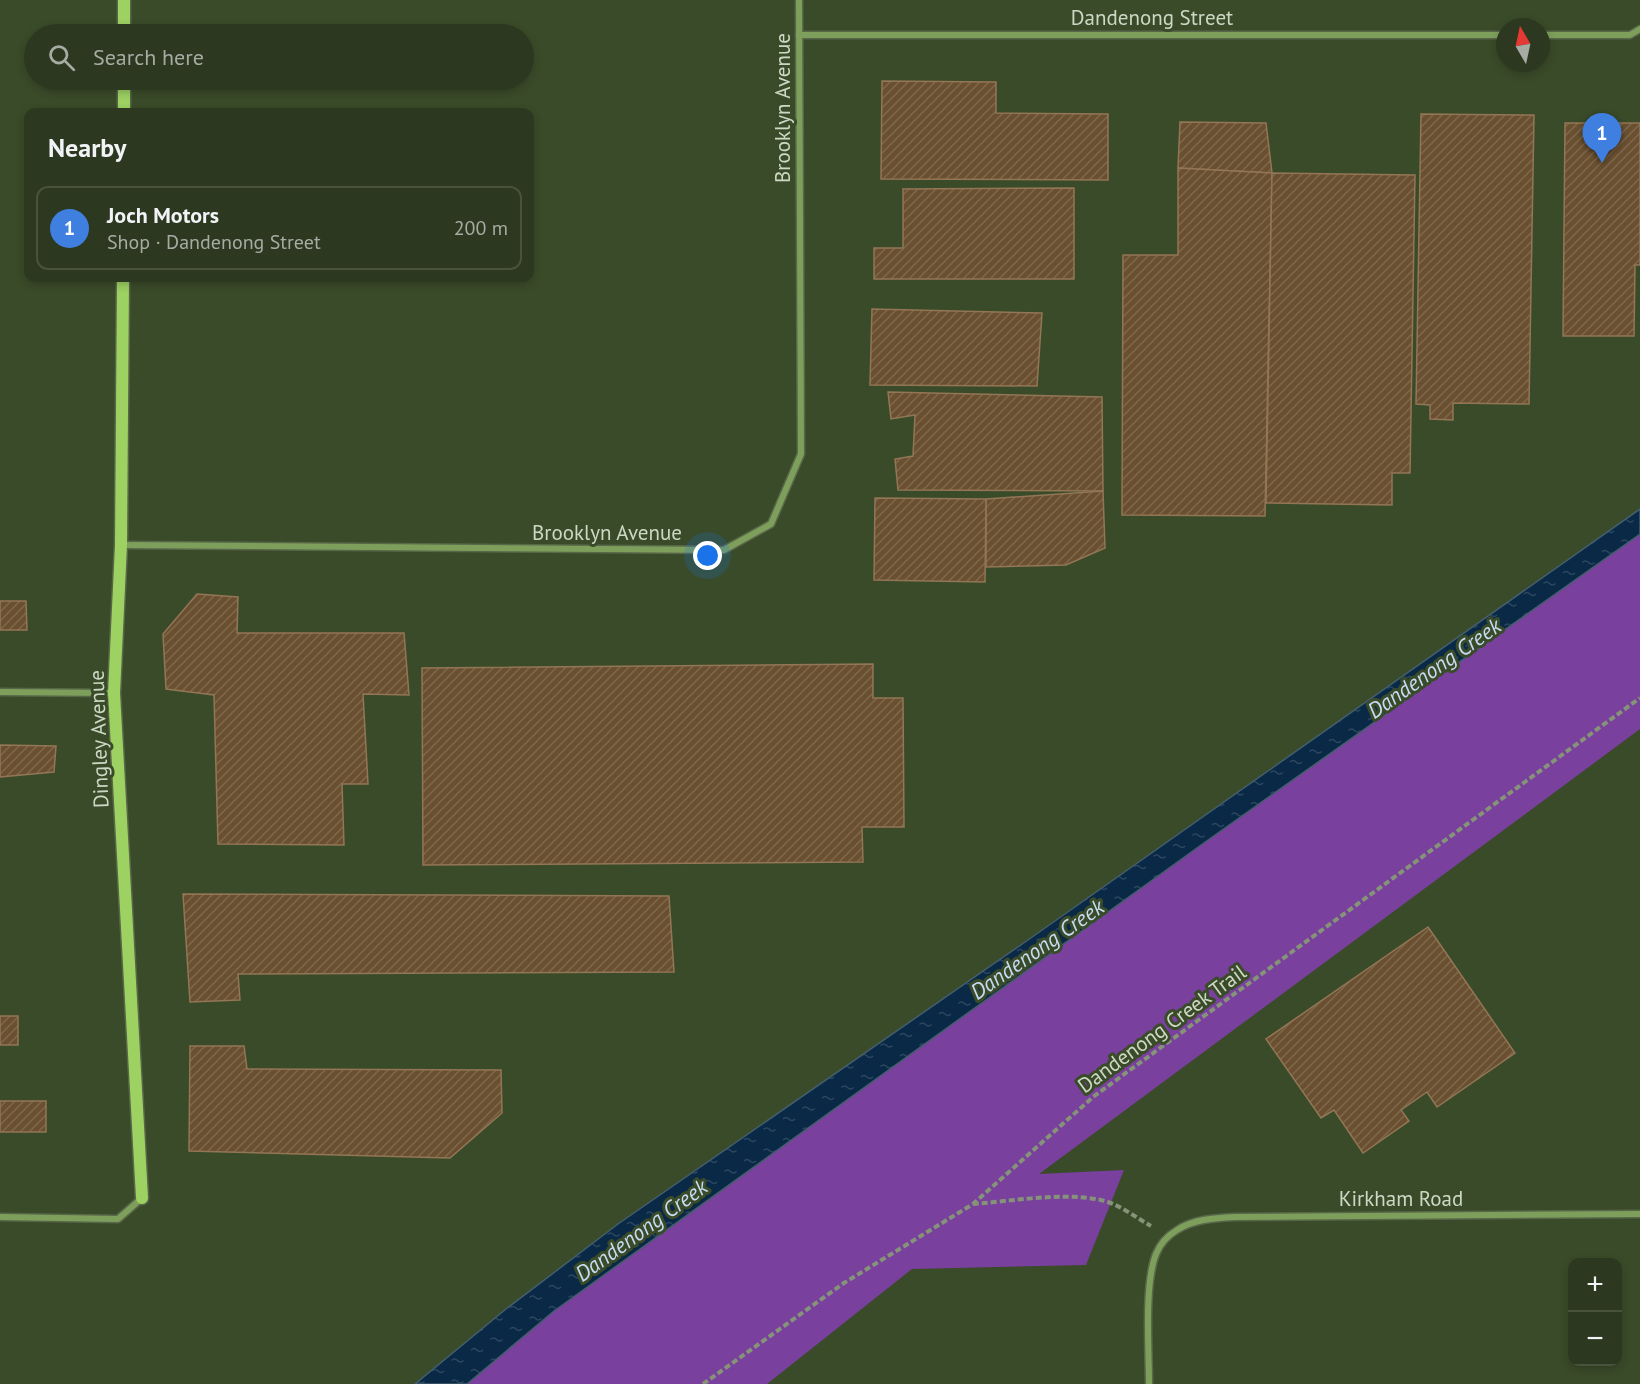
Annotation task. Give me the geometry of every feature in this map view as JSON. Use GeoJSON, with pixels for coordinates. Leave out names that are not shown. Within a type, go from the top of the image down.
{"type":"FeatureCollection","features":[{"type":"Feature","properties":{"kind":"street"},"geometry":{"type":"LineString","coordinates":[[124,0],[124,24]]}},
{"type":"Feature","properties":{"kind":"street","name":"Brooklyn Avenue"},"geometry":{"type":"LineString","coordinates":[[121,545],[724,550],[771,524],[801,454],[799,0]]}},
{"type":"Feature","properties":{"kind":"street"},"geometry":{"type":"LineString","coordinates":[[1550,35],[1630,34],[1640,29]]}},
{"type":"Feature","properties":{"kind":"street","name":"Dandenong Street"},"geometry":{"type":"LineString","coordinates":[[799,35],[1496,35]]}},
{"type":"Feature","properties":{"kind":"street"},"geometry":{"type":"LineString","coordinates":[[124,90],[124,108]]}},
{"type":"Feature","properties":{"kind":"street","name":"Dingley Avenue"},"geometry":{"type":"LineString","coordinates":[[123,282],[121,545],[114,693],[142,1198]]}},
{"type":"Feature","properties":{"kind":"street"},"geometry":{"type":"LineString","coordinates":[[0,692],[114,693]]}},
{"type":"Feature","properties":{"kind":"street"},"geometry":{"type":"LineString","coordinates":[[0,1217],[118,1219],[142,1198]]}},
{"type":"Feature","properties":{"kind":"street","name":"Kirkham Road"},"geometry":{"type":"LineString","coordinates":[[1167,1237],[1188,1224],[1208,1219],[1235,1217],[1640,1214]]}},
{"type":"Feature","properties":{"kind":"street"},"geometry":{"type":"LineString","coordinates":[[1149,1384],[1150,1279],[1155,1255],[1167,1237]]}},
{"type":"Feature","properties":{"kind":"path","name":"Dandenong Creek Trail"},"geometry":{"type":"LineString","coordinates":[[703,1384],[844,1283],[973,1204],[1093,1097],[1640,698]]}},
{"type":"Feature","properties":{"kind":"path"},"geometry":{"type":"LineString","coordinates":[[973,1204],[1034,1199],[1101,1200],[1117,1206],[1167,1237]]}},
{"type":"Feature","properties":{"kind":"shaded area"},"geometry":{"type":"Polygon","coordinates":[[[1640,534],[1640,729],[1039,1174],[1124,1170],[1086,1265],[912,1269],[767,1384],[467,1384],[554,1311],[1201,845],[1640,534]]]}},
{"type":"Feature","properties":{"kind":"water","name":"Dandenong Creek"},"geometry":{"type":"Polygon","coordinates":[[[1640,509],[1640,534],[1201,845],[554,1311],[467,1384],[415,1384],[506,1309],[618,1224],[1028,940],[1640,509]]]}},
{"type":"Feature","properties":{"kind":"building"},"geometry":{"type":"Polygon","coordinates":[[[882,81],[996,82],[996,113],[1108,114],[1108,180],[881,179],[882,81]]]}},
{"type":"Feature","properties":{"kind":"building"},"geometry":{"type":"Polygon","coordinates":[[[1421,114],[1534,115],[1529,404],[1453,403],[1453,420],[1430,419],[1430,405],[1416,404],[1421,114]]]}},
{"type":"Feature","properties":{"kind":"building"},"geometry":{"type":"Polygon","coordinates":[[[1180,122],[1266,123],[1272,173],[1178,168],[1180,122]]]}},
{"type":"Feature","properties":{"kind":"building"},"geometry":{"type":"Polygon","coordinates":[[[1565,123],[1640,123],[1640,265],[1635,265],[1634,336],[1563,336],[1565,123]]]}},
{"type":"Feature","properties":{"kind":"building"},"geometry":{"type":"Polygon","coordinates":[[[1178,168],[1272,173],[1265,516],[1122,515],[1123,255],[1178,255],[1178,168]]]}},
{"type":"Feature","properties":{"kind":"building"},"geometry":{"type":"Polygon","coordinates":[[[1272,173],[1415,175],[1410,473],[1392,473],[1392,505],[1266,503],[1272,173]]]}},
{"type":"Feature","properties":{"kind":"building"},"geometry":{"type":"Polygon","coordinates":[[[1074,188],[1074,279],[874,279],[874,248],[903,248],[903,189],[1074,188]]]}},
{"type":"Feature","properties":{"kind":"building"},"geometry":{"type":"Polygon","coordinates":[[[872,309],[1042,313],[1037,386],[870,385],[872,309]]]}},
{"type":"Feature","properties":{"kind":"building"},"geometry":{"type":"Polygon","coordinates":[[[888,392],[1102,397],[1103,491],[898,490],[895,459],[913,456],[915,415],[891,419],[888,392]]]}},
{"type":"Feature","properties":{"kind":"building"},"geometry":{"type":"Polygon","coordinates":[[[1103,491],[1105,548],[1066,565],[986,567],[986,499],[1103,491]]]}},
{"type":"Feature","properties":{"kind":"building"},"geometry":{"type":"Polygon","coordinates":[[[875,498],[986,499],[985,582],[874,580],[875,498]]]}},
{"type":"Feature","properties":{"kind":"building"},"geometry":{"type":"Polygon","coordinates":[[[197,594],[238,597],[237,633],[404,633],[409,695],[363,694],[368,784],[342,784],[344,845],[218,844],[214,695],[166,689],[163,634],[197,594]]]}},
{"type":"Feature","properties":{"kind":"building"},"geometry":{"type":"Polygon","coordinates":[[[0,601],[26,601],[27,630],[0,630],[0,601]]]}},
{"type":"Feature","properties":{"kind":"building"},"geometry":{"type":"Polygon","coordinates":[[[873,664],[873,698],[903,698],[904,827],[862,827],[863,862],[423,865],[422,668],[873,664]]]}},
{"type":"Feature","properties":{"kind":"building"},"geometry":{"type":"Polygon","coordinates":[[[0,745],[56,746],[54,772],[0,777],[0,745]]]}},
{"type":"Feature","properties":{"kind":"building"},"geometry":{"type":"Polygon","coordinates":[[[183,894],[669,896],[674,972],[238,974],[240,1000],[190,1002],[183,894]]]}},
{"type":"Feature","properties":{"kind":"building"},"geometry":{"type":"Polygon","coordinates":[[[1428,927],[1515,1053],[1437,1107],[1427,1092],[1401,1110],[1409,1121],[1363,1153],[1334,1110],[1321,1118],[1266,1039],[1428,927]]]}},
{"type":"Feature","properties":{"kind":"building"},"geometry":{"type":"Polygon","coordinates":[[[0,1016],[18,1016],[18,1045],[0,1045],[0,1016]]]}},
{"type":"Feature","properties":{"kind":"building"},"geometry":{"type":"Polygon","coordinates":[[[190,1046],[244,1046],[247,1069],[501,1070],[502,1113],[450,1158],[189,1151],[190,1046]]]}},
{"type":"Feature","properties":{"kind":"building"},"geometry":{"type":"Polygon","coordinates":[[[0,1101],[46,1101],[46,1132],[0,1132],[0,1101]]]}},
{"type":"Feature","properties":{"kind":"place","name":"Joch Motors"},"geometry":{"type":"Point","coordinates":[1602,163]}}]}
